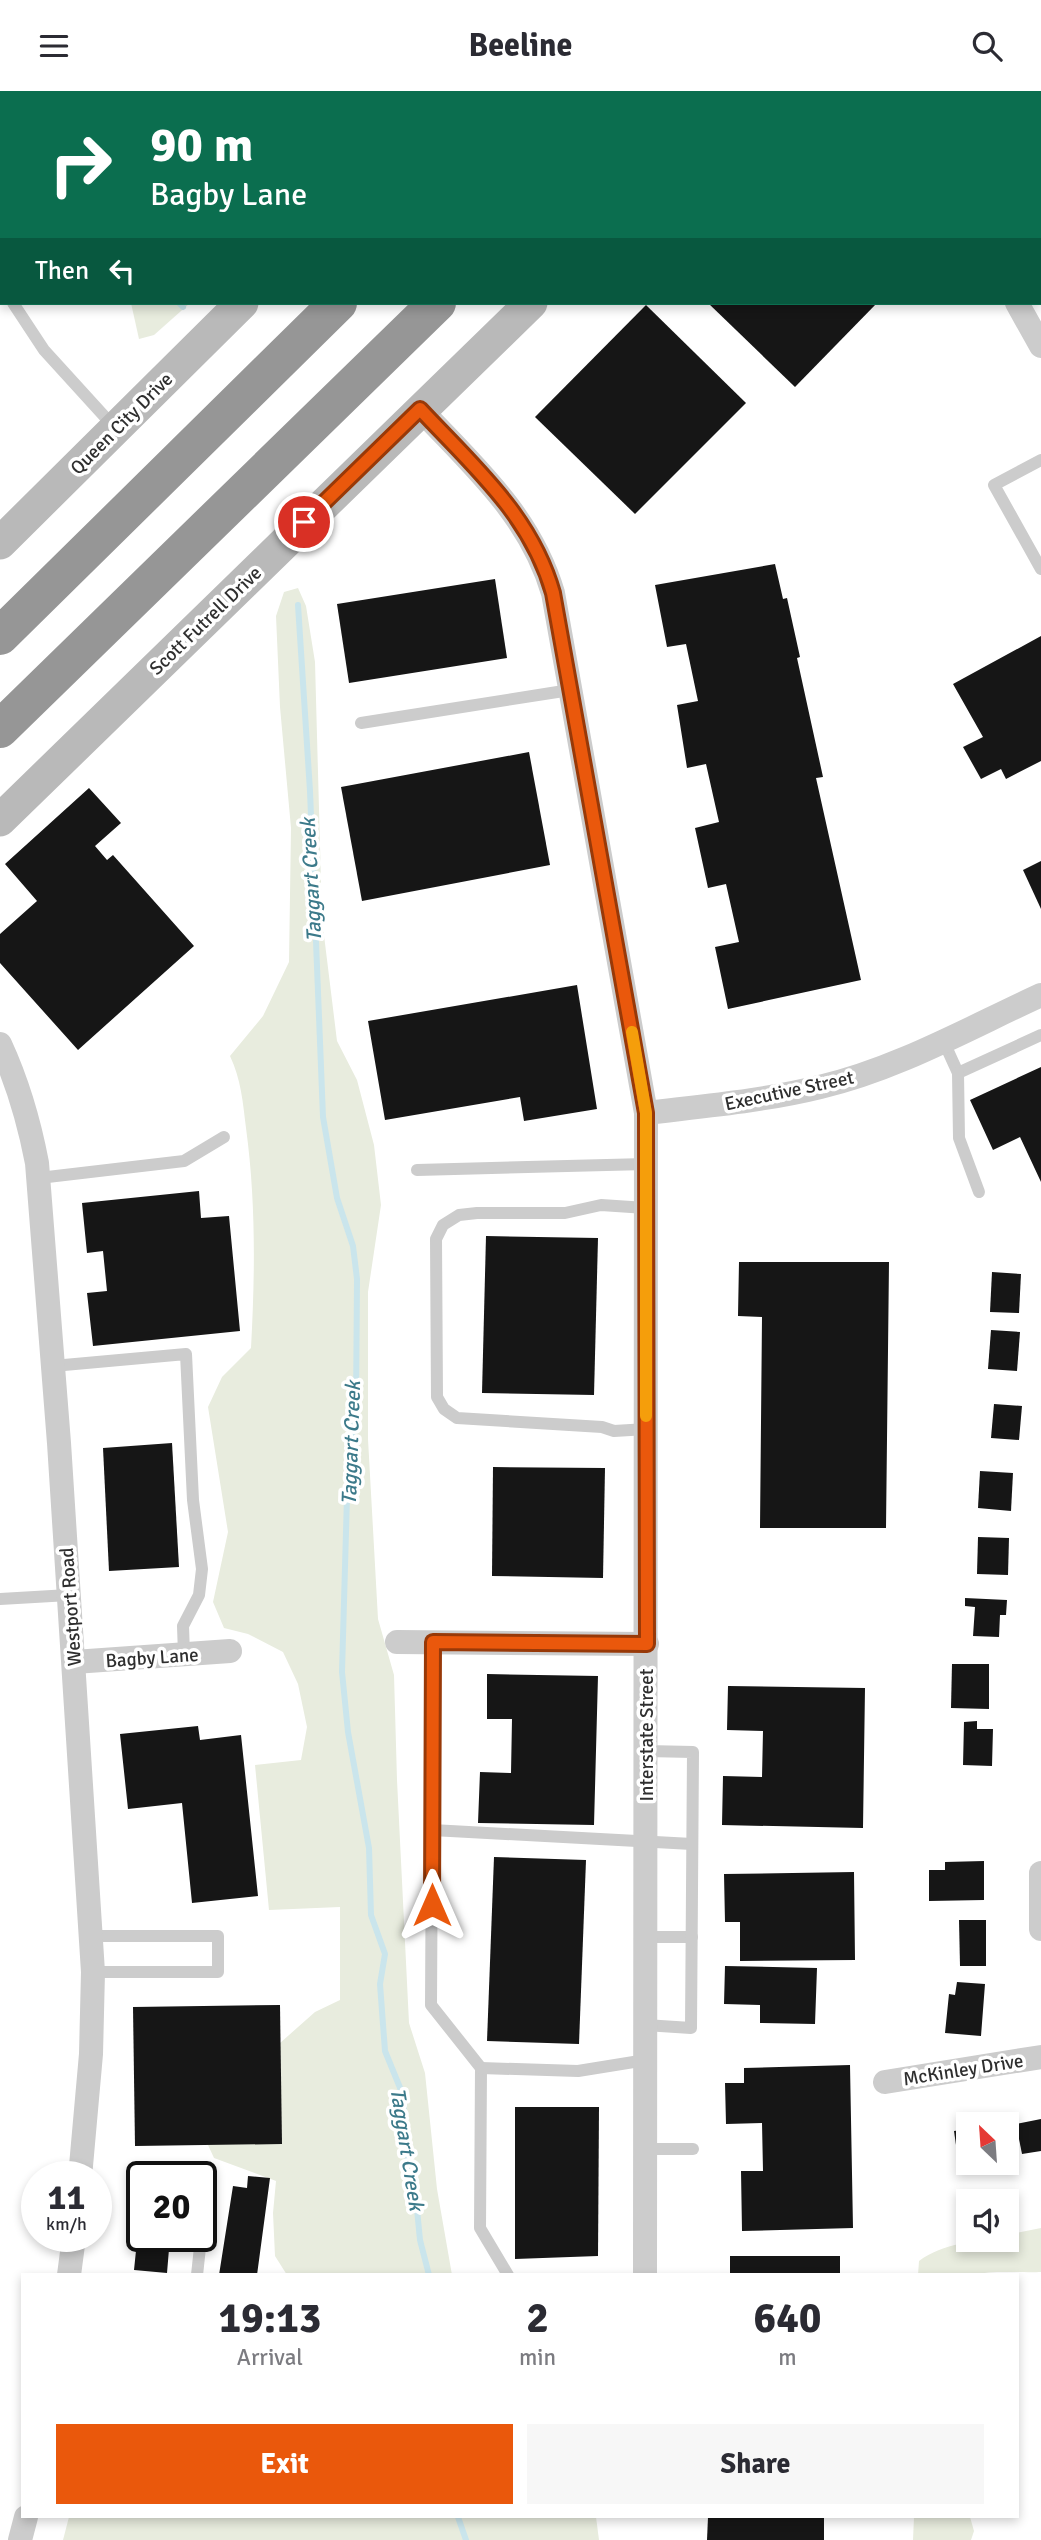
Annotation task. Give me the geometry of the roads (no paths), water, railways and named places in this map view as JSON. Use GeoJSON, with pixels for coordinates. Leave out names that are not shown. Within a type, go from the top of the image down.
{"type":"FeatureCollection","features":[{"type":"Feature","properties":{"kind":"highway"},"geometry":{"type":"LineString","coordinates":[[0,636],[336,305]]}},
{"type":"Feature","properties":{"kind":"highway"},"geometry":{"type":"LineString","coordinates":[[0,729],[435,305]]}},
{"type":"Feature","properties":{"kind":"street","name":"Queen City Drive"},"geometry":{"type":"LineString","coordinates":[[0,543],[240,305]]}},
{"type":"Feature","properties":{"kind":"street","name":"Scott Futrell Drive"},"geometry":{"type":"LineString","coordinates":[[0,820],[529,305]]}},
{"type":"Feature","properties":{"kind":"street"},"geometry":{"type":"LineString","coordinates":[[1018,305],[1041,346]]}},
{"type":"Feature","properties":{"kind":"street","name":"Interstate Street"},"geometry":{"type":"LineString","coordinates":[[420,409],[512,509],[534,543],[553,593],[646,1113],[645,2273]]}},
{"type":"Feature","properties":{"kind":"street","name":"Executive Street"},"geometry":{"type":"LineString","coordinates":[[646,1113],[730,1103],[821,1087],[877,1070],[1041,995]]}},
{"type":"Feature","properties":{"kind":"street","name":"Westport Road"},"geometry":{"type":"LineString","coordinates":[[0,1044],[28,1117],[38,1178],[53,1366],[93,1972],[92,2055],[82,2161]]}},
{"type":"Feature","properties":{"kind":"street"},"geometry":{"type":"LineString","coordinates":[[397,1642],[647,1644]]}},
{"type":"Feature","properties":{"kind":"street","name":"Bagby Lane"},"geometry":{"type":"LineString","coordinates":[[74,1663],[230,1651]]}},
{"type":"Feature","properties":{"kind":"street"},"geometry":{"type":"LineString","coordinates":[[1041,1873],[1041,1929]]}},
{"type":"Feature","properties":{"kind":"street","name":"McKinley Drive"},"geometry":{"type":"LineString","coordinates":[[885,2082],[1041,2057]]}},
{"type":"Feature","properties":{"kind":"street"},"geometry":{"type":"LineString","coordinates":[[69,2273],[72,2252]]}},
{"type":"Feature","properties":{"kind":"street"},"geometry":{"type":"LineString","coordinates":[[20,2540],[26,2518]]}},
{"type":"Feature","properties":{"kind":"lane"},"geometry":{"type":"LineString","coordinates":[[14,305],[44,350],[116,428]]}},
{"type":"Feature","properties":{"kind":"lane"},"geometry":{"type":"LineString","coordinates":[[1041,460],[994,485],[1041,569]]}},
{"type":"Feature","properties":{"kind":"lane"},"geometry":{"type":"LineString","coordinates":[[361,723],[570,690]]}},
{"type":"Feature","properties":{"kind":"lane"},"geometry":{"type":"LineString","coordinates":[[958,1073],[1041,1035]]}},
{"type":"Feature","properties":{"kind":"lane"},"geometry":{"type":"LineString","coordinates":[[943,1040],[958,1073],[959,1138],[979,1192]]}},
{"type":"Feature","properties":{"kind":"lane"},"geometry":{"type":"LineString","coordinates":[[38,1178],[184,1161],[224,1136]]}},
{"type":"Feature","properties":{"kind":"lane"},"geometry":{"type":"LineString","coordinates":[[417,1170],[646,1164]]}},
{"type":"Feature","properties":{"kind":"lane"},"geometry":{"type":"LineString","coordinates":[[646,1208],[601,1205],[565,1213],[459,1215],[443,1225],[436,1239],[438,1397],[444,1409],[457,1418],[602,1427],[614,1431],[646,1429]]}},
{"type":"Feature","properties":{"kind":"lane"},"geometry":{"type":"LineString","coordinates":[[53,1366],[186,1354],[193,1500],[202,1569],[198,1595],[183,1626],[184,1654]]}},
{"type":"Feature","properties":{"kind":"lane"},"geometry":{"type":"LineString","coordinates":[[0,1599],[69,1595]]}},
{"type":"Feature","properties":{"kind":"lane"},"geometry":{"type":"LineString","coordinates":[[433,1642],[431,2005],[481,2068],[480,2228],[507,2273]]}},
{"type":"Feature","properties":{"kind":"lane"},"geometry":{"type":"LineString","coordinates":[[645,2025],[691,2028],[693,1752],[646,1751]]}},
{"type":"Feature","properties":{"kind":"lane"},"geometry":{"type":"LineString","coordinates":[[432,1830],[692,1845]]}},
{"type":"Feature","properties":{"kind":"lane"},"geometry":{"type":"LineString","coordinates":[[91,1936],[218,1936],[218,1972],[93,1972]]}},
{"type":"Feature","properties":{"kind":"lane"},"geometry":{"type":"LineString","coordinates":[[646,1937],[692,1937]]}},
{"type":"Feature","properties":{"kind":"lane"},"geometry":{"type":"LineString","coordinates":[[481,2068],[578,2071],[646,2060]]}},
{"type":"Feature","properties":{"kind":"lane"},"geometry":{"type":"LineString","coordinates":[[646,2149],[693,2149]]}},
{"type":"Feature","properties":{"kind":"lane"},"geometry":{"type":"LineString","coordinates":[[197,2273],[199,2252]]}},
{"type":"Feature","properties":{"kind":"waterway","name":"Taggart Creek"},"geometry":{"type":"LineString","coordinates":[[298,605],[310,791],[323,1117],[337,1198],[353,1246],[357,1279],[356,1409],[348,1462],[342,1672],[348,1732],[369,1848],[371,1915],[385,1954],[380,1984],[385,2051],[403,2095],[405,2143],[416,2199],[420,2240],[428,2273]]}},
{"type":"Feature","properties":{"kind":"waterway","name":"Taggart Creek"},"geometry":{"type":"LineString","coordinates":[[458,2518],[466,2540]]}}]}
